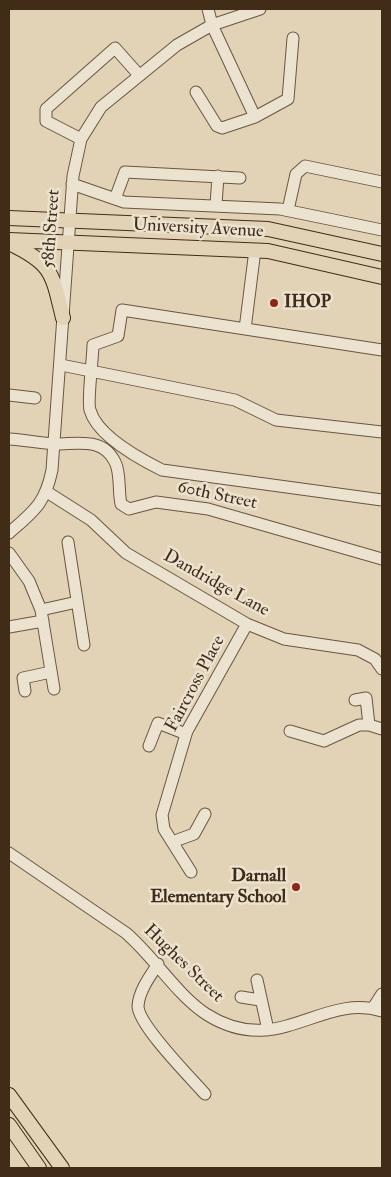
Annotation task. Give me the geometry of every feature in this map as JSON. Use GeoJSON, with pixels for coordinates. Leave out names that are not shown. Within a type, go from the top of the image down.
{"type":"FeatureCollection","features":[{"type":"Feature","properties":{"kind":"main road","name":"University Avenue"},"geometry":{"type":"LineString","coordinates":[[9,218],[268,229],[382,254]]}},
{"type":"Feature","properties":{"kind":"main road","name":"University Avenue"},"geometry":{"type":"LineString","coordinates":[[9,241],[255,250],[293,256],[382,277]]}},
{"type":"Feature","properties":{"kind":"main road"},"geometry":{"type":"LineString","coordinates":[[9,241],[31,254],[52,274],[63,318]]}},
{"type":"Feature","properties":{"kind":"main road"},"geometry":{"type":"LineString","coordinates":[[9,1095],[62,1168]]}},
{"type":"Feature","properties":{"kind":"main road"},"geometry":{"type":"LineString","coordinates":[[9,1125],[39,1168]]}},
{"type":"Feature","properties":{"kind":"street"},"geometry":{"type":"LineString","coordinates":[[208,9],[212,25],[255,116]]}},
{"type":"Feature","properties":{"kind":"street","name":"58th Street"},"geometry":{"type":"LineString","coordinates":[[9,533],[35,510],[47,492],[56,444],[72,184],[81,139],[101,108],[139,74],[177,45],[212,25],[260,9]]}},
{"type":"Feature","properties":{"kind":"street"},"geometry":{"type":"LineString","coordinates":[[196,92],[217,126],[222,128],[255,116],[288,99],[294,38]]}},
{"type":"Feature","properties":{"kind":"street"},"geometry":{"type":"LineString","coordinates":[[81,139],[46,121],[46,109],[115,48],[139,74]]}},
{"type":"Feature","properties":{"kind":"street"},"geometry":{"type":"LineString","coordinates":[[288,210],[296,174],[306,166],[382,182]]}},
{"type":"Feature","properties":{"kind":"street"},"geometry":{"type":"LineString","coordinates":[[114,199],[125,172],[240,178]]}},
{"type":"Feature","properties":{"kind":"street"},"geometry":{"type":"LineString","coordinates":[[216,205],[218,176]]}},
{"type":"Feature","properties":{"kind":"street"},"geometry":{"type":"LineString","coordinates":[[72,184],[124,202],[288,210],[382,230]]}},
{"type":"Feature","properties":{"kind":"street"},"geometry":{"type":"LineString","coordinates":[[245,329],[255,250]]}},
{"type":"Feature","properties":{"kind":"street"},"geometry":{"type":"LineString","coordinates":[[382,350],[122,310],[118,336],[93,345],[89,410],[102,430],[132,455],[162,470],[382,500]]}},
{"type":"Feature","properties":{"kind":"street"},"geometry":{"type":"LineString","coordinates":[[61,366],[92,370],[234,400],[276,420],[382,432]]}},
{"type":"Feature","properties":{"kind":"street"},"geometry":{"type":"LineString","coordinates":[[9,395],[35,398]]}},
{"type":"Feature","properties":{"kind":"street"},"geometry":{"type":"LineString","coordinates":[[9,439],[56,444]]}},
{"type":"Feature","properties":{"kind":"street","name":"60th Street"},"geometry":{"type":"LineString","coordinates":[[56,444],[87,442],[108,452],[117,467],[121,504],[129,509],[156,502],[208,509],[382,559]]}},
{"type":"Feature","properties":{"kind":"street","name":"Dandridge Lane"},"geometry":{"type":"LineString","coordinates":[[47,492],[91,520],[126,553],[248,624],[284,639],[358,650],[375,658],[382,669]]}},
{"type":"Feature","properties":{"kind":"street"},"geometry":{"type":"LineString","coordinates":[[68,542],[84,645]]}},
{"type":"Feature","properties":{"kind":"street"},"geometry":{"type":"LineString","coordinates":[[9,553],[29,581],[42,615],[54,689]]}},
{"type":"Feature","properties":{"kind":"street"},"geometry":{"type":"LineString","coordinates":[[9,627],[77,602]]}},
{"type":"Feature","properties":{"kind":"street","name":"Faircross Place"},"geometry":{"type":"LineString","coordinates":[[191,872],[164,829],[162,815],[186,734],[248,624]]}},
{"type":"Feature","properties":{"kind":"street"},"geometry":{"type":"LineString","coordinates":[[25,691],[23,678],[51,672]]}},
{"type":"Feature","properties":{"kind":"street"},"geometry":{"type":"LineString","coordinates":[[355,700],[366,698],[369,725]]}},
{"type":"Feature","properties":{"kind":"street"},"geometry":{"type":"LineString","coordinates":[[149,746],[158,723],[186,734]]}},
{"type":"Feature","properties":{"kind":"street"},"geometry":{"type":"LineString","coordinates":[[290,731],[324,741],[359,725],[369,725],[382,729]]}},
{"type":"Feature","properties":{"kind":"street"},"geometry":{"type":"LineString","coordinates":[[172,842],[194,834],[205,814]]}},
{"type":"Feature","properties":{"kind":"street","name":"Hughes Street"},"geometry":{"type":"LineString","coordinates":[[9,853],[126,934],[158,964],[188,999],[205,1013],[235,1027],[268,1030],[281,1029],[354,1007],[377,1009]]}},
{"type":"Feature","properties":{"kind":"street"},"geometry":{"type":"LineString","coordinates":[[158,964],[144,987],[138,1006],[144,1024],[205,1094]]}},
{"type":"Feature","properties":{"kind":"street"},"geometry":{"type":"LineString","coordinates":[[257,980],[268,1030]]}},
{"type":"Feature","properties":{"kind":"street"},"geometry":{"type":"LineString","coordinates":[[377,1009],[382,994]]}},
{"type":"Feature","properties":{"kind":"street"},"geometry":{"type":"LineString","coordinates":[[241,997],[260,1000]]}},
{"type":"Feature","properties":{"kind":"place","name":"IHOP"},"geometry":{"type":"Point","coordinates":[274,303]}},
{"type":"Feature","properties":{"kind":"place","name":"Darnall Elementary School"},"geometry":{"type":"Point","coordinates":[296,887]}}]}
